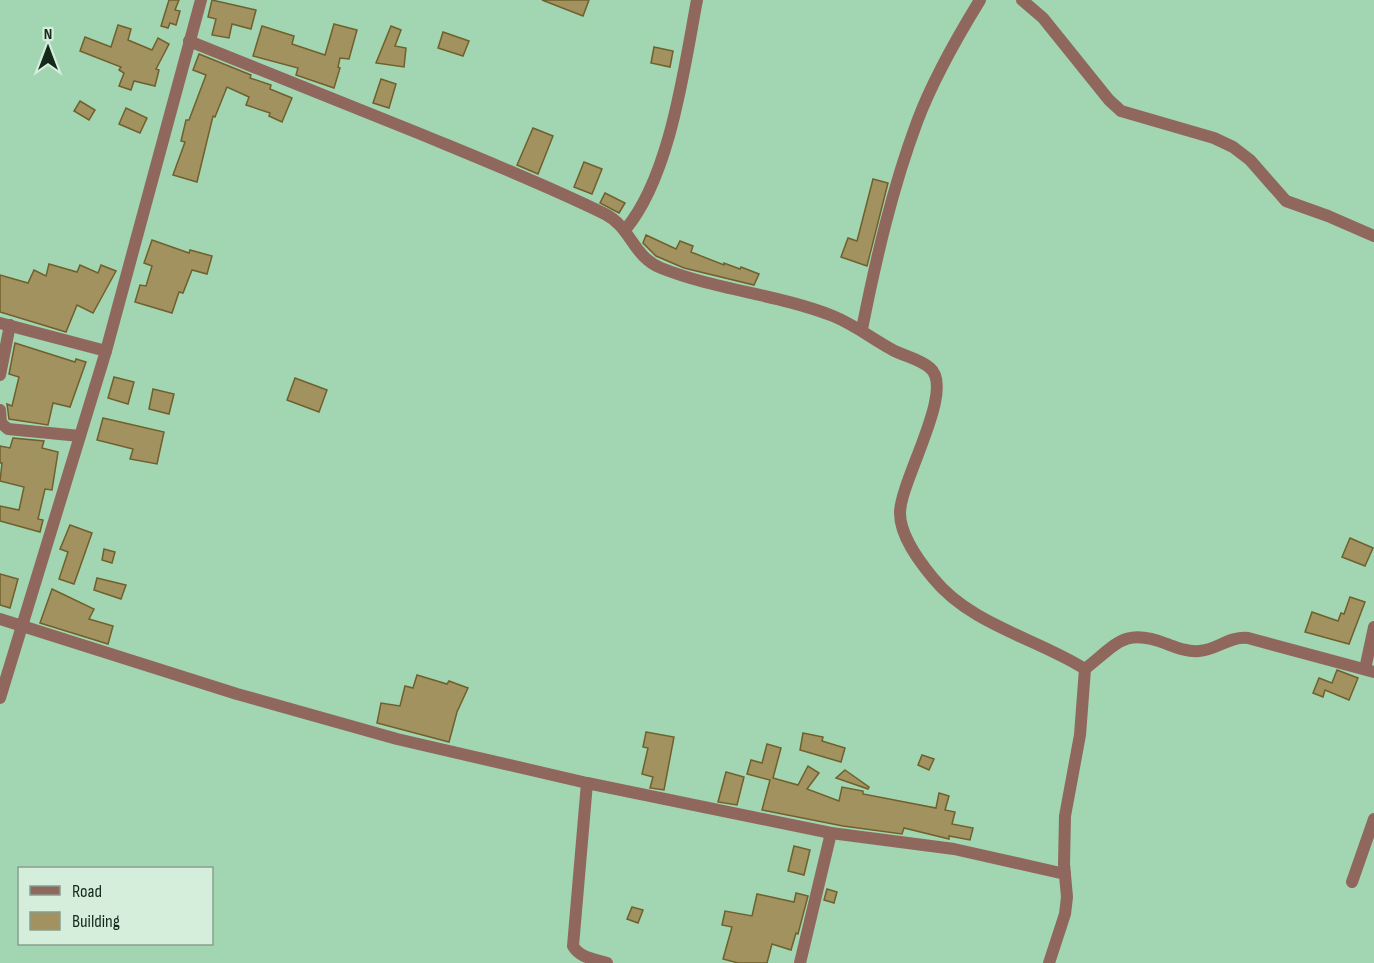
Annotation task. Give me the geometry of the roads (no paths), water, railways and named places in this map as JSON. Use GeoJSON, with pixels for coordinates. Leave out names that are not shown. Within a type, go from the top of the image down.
{"type":"FeatureCollection","features":[{"type":"Feature","properties":{"kind":"street"},"geometry":{"type":"LineString","coordinates":[[0,698],[106,351],[201,0]]}},
{"type":"Feature","properties":{"kind":"street"},"geometry":{"type":"LineString","coordinates":[[625,230],[645,203],[652,186],[677,98],[697,0]]}},
{"type":"Feature","properties":{"kind":"street"},"geometry":{"type":"LineString","coordinates":[[862,329],[883,231],[917,122],[937,76],[980,0]]}},
{"type":"Feature","properties":{"kind":"street"},"geometry":{"type":"LineString","coordinates":[[1022,0],[1043,18],[1120,111],[1214,138],[1233,147],[1250,160],[1286,201],[1374,236]]}},
{"type":"Feature","properties":{"kind":"street"},"geometry":{"type":"LineString","coordinates":[[189,41],[500,166],[608,216],[625,230],[642,258],[657,267],[698,281],[759,294],[831,315],[862,329],[903,356],[928,366],[937,376],[939,385],[901,502],[901,525],[933,579],[951,597],[984,619],[1068,658],[1085,669]]}},
{"type":"Feature","properties":{"kind":"street"},"geometry":{"type":"LineString","coordinates":[[0,375],[5,324],[106,351]]}},
{"type":"Feature","properties":{"kind":"street"},"geometry":{"type":"LineString","coordinates":[[0,410],[1,423],[8,429],[80,436]]}},
{"type":"Feature","properties":{"kind":"street"},"geometry":{"type":"LineString","coordinates":[[0,619],[237,694],[397,739],[587,783],[831,833],[954,849],[1065,874]]}},
{"type":"Feature","properties":{"kind":"street"},"geometry":{"type":"LineString","coordinates":[[1049,963],[1065,914],[1068,897],[1065,874],[1065,816],[1080,735],[1085,669],[1124,639],[1143,635],[1194,651],[1211,648],[1231,638],[1248,638],[1369,671],[1374,627]]}},
{"type":"Feature","properties":{"kind":"street"},"geometry":{"type":"LineString","coordinates":[[587,783],[573,946],[585,957],[607,963]]}},
{"type":"Feature","properties":{"kind":"street"},"geometry":{"type":"LineString","coordinates":[[1352,882],[1374,819]]}},
{"type":"Feature","properties":{"kind":"street"},"geometry":{"type":"LineString","coordinates":[[800,963],[831,833]]}}]}
